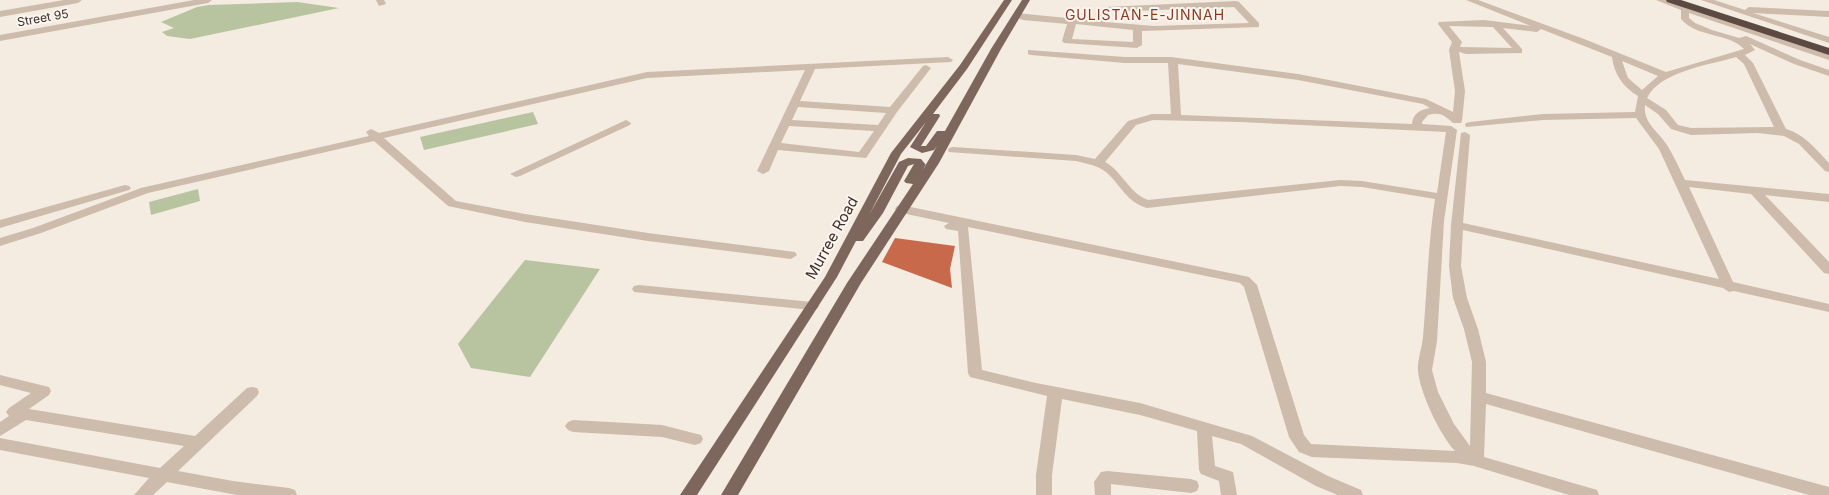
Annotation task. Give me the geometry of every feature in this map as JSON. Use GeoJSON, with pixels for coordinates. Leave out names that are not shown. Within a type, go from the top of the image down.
{"type":"FeatureCollection","features":[{"type":"Feature","properties":{"kind":"highway"},"geometry":{"type":"LineString","coordinates":[[1695,0],[1829,42]]}},
{"type":"Feature","properties":{"kind":"highway"},"geometry":{"type":"LineString","coordinates":[[1678,5],[1829,52]]}},
{"type":"Feature","properties":{"kind":"main road","name":"Murree Road"},"geometry":{"type":"LineString","coordinates":[[688,495],[831,277],[896,153],[964,67],[1008,0]]}},
{"type":"Feature","properties":{"kind":"main road"},"geometry":{"type":"LineString","coordinates":[[729,495],[854,283],[933,162],[1026,0]]}},
{"type":"Feature","properties":{"kind":"main road"},"geometry":{"type":"LineString","coordinates":[[964,67],[944,105],[914,147],[922,150],[930,148],[938,139],[952,112],[996,50]]}},
{"type":"Feature","properties":{"kind":"main road"},"geometry":{"type":"LineString","coordinates":[[831,277],[877,213],[903,164],[908,161],[917,162],[920,165],[882,226],[854,283]]}},
{"type":"Feature","properties":{"kind":"street"},"geometry":{"type":"LineString","coordinates":[[0,14],[78,0]]}},
{"type":"Feature","properties":{"kind":"street","name":"Street 95"},"geometry":{"type":"LineString","coordinates":[[0,38],[208,0]]}},
{"type":"Feature","properties":{"kind":"street"},"geometry":{"type":"LineString","coordinates":[[1470,0],[1667,76]]}},
{"type":"Feature","properties":{"kind":"street"},"geometry":{"type":"LineString","coordinates":[[1660,0],[1829,57]]}},
{"type":"Feature","properties":{"kind":"street"},"geometry":{"type":"LineString","coordinates":[[1705,0],[1829,42]]}},
{"type":"Feature","properties":{"kind":"street"},"geometry":{"type":"LineString","coordinates":[[1778,0],[1789,12]]}},
{"type":"Feature","properties":{"kind":"street"},"geometry":{"type":"LineString","coordinates":[[1016,16],[1100,24],[1138,27],[1154,29],[1256,25],[1236,4],[1190,3],[1105,10],[1100,24]]}},
{"type":"Feature","properties":{"kind":"street"},"geometry":{"type":"LineString","coordinates":[[1678,5],[1685,19],[1693,26],[1726,36],[1749,47],[1750,50],[1706,62],[1667,76],[1651,85],[1642,97],[1641,115],[1644,122],[1663,146],[1729,288]]}},
{"type":"Feature","properties":{"kind":"street"},"geometry":{"type":"LineString","coordinates":[[1678,5],[1798,62],[1829,73]]}},
{"type":"Feature","properties":{"kind":"street"},"geometry":{"type":"LineString","coordinates":[[1734,9],[1829,14]]}},
{"type":"Feature","properties":{"kind":"street"},"geometry":{"type":"LineString","coordinates":[[1072,21],[1067,41],[1137,45],[1138,27]]}},
{"type":"Feature","properties":{"kind":"street"},"geometry":{"type":"LineString","coordinates":[[1474,460],[1478,454],[1479,362],[1471,329],[1460,298],[1455,266],[1460,205],[1460,91],[1454,48],[1457,42],[1442,24],[1495,24],[1532,29],[1546,28]]}},
{"type":"Feature","properties":{"kind":"street"},"geometry":{"type":"LineString","coordinates":[[1454,48],[1466,51],[1519,51],[1495,24]]}},
{"type":"Feature","properties":{"kind":"street"},"geometry":{"type":"LineString","coordinates":[[1031,52],[1125,60],[1173,61],[1298,77],[1426,102],[1443,110],[1459,128]]}},
{"type":"Feature","properties":{"kind":"street"},"geometry":{"type":"LineString","coordinates":[[1739,54],[1748,63],[1781,131]]}},
{"type":"Feature","properties":{"kind":"street"},"geometry":{"type":"LineString","coordinates":[[1616,55],[1622,77],[1642,97],[1665,115],[1672,124],[1680,128],[1727,132],[1781,131],[1799,138],[1828,167]]}},
{"type":"Feature","properties":{"kind":"street"},"geometry":{"type":"LineString","coordinates":[[373,134],[647,75],[948,60]]}},
{"type":"Feature","properties":{"kind":"street"},"geometry":{"type":"LineString","coordinates":[[1173,61],[1176,118]]}},
{"type":"Feature","properties":{"kind":"street"},"geometry":{"type":"LineString","coordinates":[[0,224],[52,208],[144,186],[650,70],[834,62],[915,62]]}},
{"type":"Feature","properties":{"kind":"street"},"geometry":{"type":"LineString","coordinates":[[763,171],[811,68]]}},
{"type":"Feature","properties":{"kind":"street"},"geometry":{"type":"LineString","coordinates":[[775,146],[862,156],[893,110],[926,68]]}},
{"type":"Feature","properties":{"kind":"street"},"geometry":{"type":"LineString","coordinates":[[794,104],[893,110]]}},
{"type":"Feature","properties":{"kind":"street"},"geometry":{"type":"LineString","coordinates":[[1417,127],[1417,118],[1425,111],[1443,110]]}},
{"type":"Feature","properties":{"kind":"street"},"geometry":{"type":"LineString","coordinates":[[1097,163],[1132,123],[1152,117],[1459,128],[1543,117],[1641,115]]}},
{"type":"Feature","properties":{"kind":"street"},"geometry":{"type":"LineString","coordinates":[[516,174],[626,123]]}},
{"type":"Feature","properties":{"kind":"street"},"geometry":{"type":"LineString","coordinates":[[786,123],[880,128]]}},
{"type":"Feature","properties":{"kind":"street"},"geometry":{"type":"LineString","coordinates":[[1459,128],[1438,221],[1430,340],[1425,370],[1431,392],[1448,426],[1458,444],[1474,460]]}},
{"type":"Feature","properties":{"kind":"street"},"geometry":{"type":"LineString","coordinates":[[373,134],[452,204],[525,218],[648,237],[791,255]]}},
{"type":"Feature","properties":{"kind":"street"},"geometry":{"type":"LineString","coordinates":[[953,150],[1076,158],[1097,163],[1108,169],[1137,200],[1147,204],[1340,183],[1362,184],[1442,197]]}},
{"type":"Feature","properties":{"kind":"street"},"geometry":{"type":"LineString","coordinates":[[1680,183],[1829,198]]}},
{"type":"Feature","properties":{"kind":"street"},"geometry":{"type":"LineString","coordinates":[[0,242],[29,234],[144,186]]}},
{"type":"Feature","properties":{"kind":"street"},"geometry":{"type":"LineString","coordinates":[[1755,191],[1829,270]]}},
{"type":"Feature","properties":{"kind":"street"},"geometry":{"type":"LineString","coordinates":[[52,208],[60,214],[59,219],[53,224]]}},
{"type":"Feature","properties":{"kind":"street"},"geometry":{"type":"LineString","coordinates":[[901,209],[1244,280],[1250,285],[1297,437],[1305,448],[1312,451],[1457,457],[1474,460],[1592,495]]}},
{"type":"Feature","properties":{"kind":"street"},"geometry":{"type":"LineString","coordinates":[[913,218],[964,229],[975,374],[1140,409],[1246,440],[1322,481],[1355,495]]}},
{"type":"Feature","properties":{"kind":"street"},"geometry":{"type":"LineString","coordinates":[[1457,225],[1729,288],[1829,308]]}},
{"type":"Feature","properties":{"kind":"street"},"geometry":{"type":"LineString","coordinates":[[639,289],[812,306]]}},
{"type":"Feature","properties":{"kind":"street"},"geometry":{"type":"LineString","coordinates":[[0,380],[44,391],[14,412],[197,442]]}},
{"type":"Feature","properties":{"kind":"street"},"geometry":{"type":"LineString","coordinates":[[142,495],[252,392]]}},
{"type":"Feature","properties":{"kind":"street"},"geometry":{"type":"LineString","coordinates":[[1044,495],[1044,475],[1055,392]]}},
{"type":"Feature","properties":{"kind":"street"},"geometry":{"type":"LineString","coordinates":[[1480,397],[1829,494]]}},
{"type":"Feature","properties":{"kind":"street"},"geometry":{"type":"LineString","coordinates":[[0,430],[24,414]]}},
{"type":"Feature","properties":{"kind":"street"},"geometry":{"type":"LineString","coordinates":[[573,426],[662,431],[695,439]]}},
{"type":"Feature","properties":{"kind":"street"},"geometry":{"type":"LineString","coordinates":[[1204,428],[1207,470],[1227,477],[1229,495]]}},
{"type":"Feature","properties":{"kind":"street"},"geometry":{"type":"LineString","coordinates":[[0,444],[233,488],[289,495]]}},
{"type":"Feature","properties":{"kind":"street"},"geometry":{"type":"LineString","coordinates":[[1103,495],[1102,482],[1107,477],[1191,486]]}},
{"type":"Feature","properties":{"kind":"green space"},"geometry":{"type":"Polygon","coordinates":[[[297,2],[339,8],[190,39],[167,36],[162,32],[174,28],[161,22],[197,7],[297,2]]]}},
{"type":"Feature","properties":{"kind":"green space"},"geometry":{"type":"Polygon","coordinates":[[[533,112],[538,124],[424,150],[420,137],[533,112]]]}},
{"type":"Feature","properties":{"kind":"green space"},"geometry":{"type":"Polygon","coordinates":[[[198,189],[200,201],[151,215],[149,202],[198,189]]]}},
{"type":"Feature","properties":{"kind":"green space"},"geometry":{"type":"Polygon","coordinates":[[[525,260],[600,269],[530,377],[471,368],[458,344],[525,260]]]}},
{"type":"Feature","properties":{"kind":"building"},"geometry":{"type":"Polygon","coordinates":[[[895,238],[955,246],[950,269],[952,288],[882,262],[895,238]]]}},
{"type":"Feature","properties":{"kind":"district","name":"GULISTAN-E-JINNAH"},"geometry":{"type":"Point","coordinates":[1145,15]}}]}
